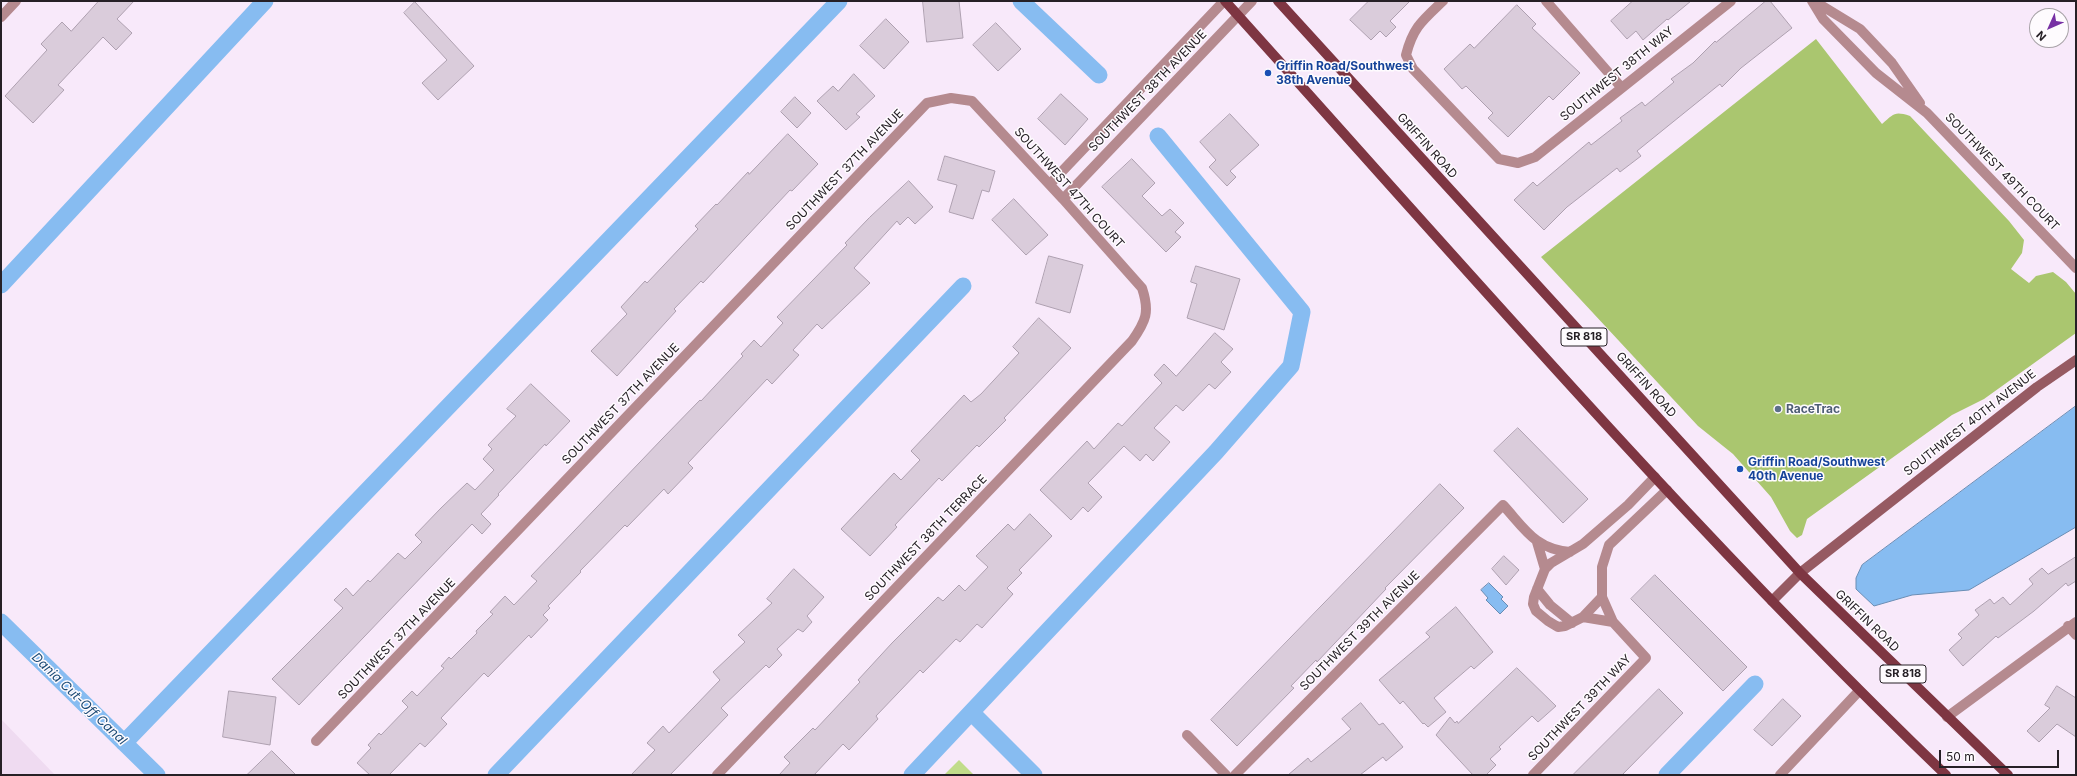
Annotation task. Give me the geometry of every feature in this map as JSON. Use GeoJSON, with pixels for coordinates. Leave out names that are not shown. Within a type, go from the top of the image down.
{"type":"FeatureCollection","features":[{"type":"Feature","properties":{"kind":"main road"},"geometry":{"type":"LineString","coordinates":[[1224,1],[1667,490],[1859,691],[1946,775]]}},
{"type":"Feature","properties":{"kind":"main road","name":"GRIFFIN ROAD"},"geometry":{"type":"LineString","coordinates":[[1278,1],[1800,573],[2008,775]]}},
{"type":"Feature","properties":{"kind":"street"},"geometry":{"type":"LineString","coordinates":[[1,17],[16,1]]}},
{"type":"Feature","properties":{"kind":"street","name":"SOUTHWEST 38TH AVENUE"},"geometry":{"type":"LineString","coordinates":[[1050,184],[1224,1]]}},
{"type":"Feature","properties":{"kind":"street","name":"SOUTHWEST 38TH AVENUE"},"geometry":{"type":"LineString","coordinates":[[1063,199],[1252,1]]}},
{"type":"Feature","properties":{"kind":"street","name":"SOUTHWEST 38TH WAY"},"geometry":{"type":"LineString","coordinates":[[1443,1],[1417,25],[1409,40],[1406,55],[1413,69],[1499,159],[1518,163],[1534,158],[1731,1]]}},
{"type":"Feature","properties":{"kind":"street"},"geometry":{"type":"LineString","coordinates":[[1546,1],[1621,88]]}},
{"type":"Feature","properties":{"kind":"street","name":"SOUTHWEST 49TH COURT"},"geometry":{"type":"LineString","coordinates":[[1813,1],[1823,19],[1876,73],[1927,113],[2076,268]]}},
{"type":"Feature","properties":{"kind":"street","name":"SOUTHWEST 49TH COURT"},"geometry":{"type":"LineString","coordinates":[[1813,1],[1860,29],[1892,63],[1927,113]]}},
{"type":"Feature","properties":{"kind":"street","name":"SOUTHWEST 47TH COURT"},"geometry":{"type":"LineString","coordinates":[[950,98],[972,101],[1050,184],[1142,288],[1147,303],[1147,314]]}},
{"type":"Feature","properties":{"kind":"street","name":"SOUTHWEST 37TH AVENUE"},"geometry":{"type":"LineString","coordinates":[[316,741],[927,103],[950,98]]}},
{"type":"Feature","properties":{"kind":"street","name":"SOUTHWEST 38TH TERRACE"},"geometry":{"type":"LineString","coordinates":[[717,775],[1132,341],[1145,322],[1147,314]]}},
{"type":"Feature","properties":{"kind":"street","name":"SOUTHWEST 40TH AVENUE"},"geometry":{"type":"LineString","coordinates":[[1772,601],[1800,573],[2036,387],[2076,360]]}},
{"type":"Feature","properties":{"kind":"street"},"geometry":{"type":"LineString","coordinates":[[1602,597],[1583,617],[1572,623],[1558,627],[1536,611],[1533,604],[1545,569],[1550,563],[1583,544],[1628,505],[1655,477]]}},
{"type":"Feature","properties":{"kind":"street"},"geometry":{"type":"LineString","coordinates":[[1613,622],[1602,597],[1602,567],[1609,545],[1667,490]]}},
{"type":"Feature","properties":{"kind":"street","name":"SOUTHWEST 39TH AVENUE"},"geometry":{"type":"LineString","coordinates":[[1235,775],[1503,505],[1537,542]]}},
{"type":"Feature","properties":{"kind":"street"},"geometry":{"type":"LineString","coordinates":[[1537,542],[1554,551],[1570,552]]}},
{"type":"Feature","properties":{"kind":"street"},"geometry":{"type":"LineString","coordinates":[[1537,542],[1545,569]]}},
{"type":"Feature","properties":{"kind":"street"},"geometry":{"type":"LineString","coordinates":[[1537,589],[1550,605],[1572,623]]}},
{"type":"Feature","properties":{"kind":"street"},"geometry":{"type":"LineString","coordinates":[[1583,617],[1613,622]]}},
{"type":"Feature","properties":{"kind":"street","name":"SOUTHWEST 39TH WAY"},"geometry":{"type":"LineString","coordinates":[[1533,775],[1646,658],[1613,622]]}},
{"type":"Feature","properties":{"kind":"street"},"geometry":{"type":"LineString","coordinates":[[1947,717],[2072,624],[2076,634]]}},
{"type":"Feature","properties":{"kind":"street"},"geometry":{"type":"LineString","coordinates":[[1780,775],[1859,691]]}},
{"type":"Feature","properties":{"kind":"street"},"geometry":{"type":"LineString","coordinates":[[1187,735],[1226,775]]}},
{"type":"Feature","properties":{"kind":"shaded area"},"geometry":{"type":"Polygon","coordinates":[[[1,719],[55,775],[1,775],[1,719]]]}},
{"type":"Feature","properties":{"kind":"green space"},"geometry":{"type":"Polygon","coordinates":[[[1816,39],[1882,124],[1894,114],[1910,116],[2009,221],[2024,240],[2022,253],[2011,269],[2029,283],[2036,276],[2053,272],[2066,282],[2076,294],[2076,333],[1984,399],[1952,415],[1807,519],[1802,535],[1797,538],[1790,531],[1771,497],[1733,454],[1698,426],[1541,257],[1816,39]]]}},
{"type":"Feature","properties":{"kind":"green space"},"geometry":{"type":"Polygon","coordinates":[[[959,760],[974,775],[944,775],[959,760]]]}},
{"type":"Feature","properties":{"kind":"water"},"geometry":{"type":"Polygon","coordinates":[[[2076,406],[2076,527],[1969,590],[1912,595],[1874,606],[1856,589],[1856,578],[1862,565],[2076,406]]]}},
{"type":"Feature","properties":{"kind":"water"},"geometry":{"type":"Polygon","coordinates":[[[1489,583],[1503,597],[1501,599],[1508,606],[1500,614],[1486,600],[1488,598],[1481,590],[1489,583]]]}},
{"type":"Feature","properties":{"kind":"building"},"geometry":{"type":"Polygon","coordinates":[[[99,1],[134,1],[117,19],[132,33],[116,50],[103,37],[58,85],[64,90],[33,123],[5,96],[47,50],[41,44],[62,22],[71,31],[99,1]]]}},
{"type":"Feature","properties":{"kind":"building"},"geometry":{"type":"Polygon","coordinates":[[[923,1],[959,1],[963,38],[927,42],[923,1]]]}},
{"type":"Feature","properties":{"kind":"building"},"geometry":{"type":"Polygon","coordinates":[[[1369,1],[1410,1],[1390,21],[1396,27],[1386,37],[1380,31],[1371,40],[1350,20],[1369,1]]]}},
{"type":"Feature","properties":{"kind":"building"},"geometry":{"type":"Polygon","coordinates":[[[1633,1],[1691,1],[1643,40],[1636,31],[1627,39],[1611,21],[1633,1]]]}},
{"type":"Feature","properties":{"kind":"building"},"geometry":{"type":"Polygon","coordinates":[[[1766,1],[1770,1],[1792,28],[1741,68],[1722,87],[1720,84],[1637,151],[1641,156],[1620,172],[1617,168],[1567,207],[1544,230],[1514,200],[1533,182],[1537,186],[1589,142],[1591,145],[1622,121],[1620,118],[1642,102],[1645,106],[1674,82],[1671,79],[1693,63],[1715,41],[1716,42],[1766,1]]]}},
{"type":"Feature","properties":{"kind":"building"},"geometry":{"type":"Polygon","coordinates":[[[415,2],[474,66],[438,100],[422,83],[447,60],[404,13],[415,2]]]}},
{"type":"Feature","properties":{"kind":"building"},"geometry":{"type":"Polygon","coordinates":[[[1517,5],[1536,24],[1532,28],[1580,73],[1553,100],[1549,96],[1508,137],[1488,118],[1493,113],[1466,86],[1462,89],[1444,69],[1470,44],[1474,48],[1517,5]]]}},
{"type":"Feature","properties":{"kind":"building"},"geometry":{"type":"Polygon","coordinates":[[[886,19],[909,42],[884,69],[860,46],[886,19]]]}},
{"type":"Feature","properties":{"kind":"building"},"geometry":{"type":"Polygon","coordinates":[[[996,23],[1021,49],[998,71],[973,45],[996,23]]]}},
{"type":"Feature","properties":{"kind":"building"},"geometry":{"type":"Polygon","coordinates":[[[854,74],[875,96],[856,114],[860,117],[846,130],[817,101],[833,86],[838,91],[854,74]]]}},
{"type":"Feature","properties":{"kind":"building"},"geometry":{"type":"Polygon","coordinates":[[[1061,94],[1088,119],[1065,145],[1038,119],[1061,94]]]}},
{"type":"Feature","properties":{"kind":"building"},"geometry":{"type":"Polygon","coordinates":[[[795,97],[811,113],[797,128],[781,112],[795,97]]]}},
{"type":"Feature","properties":{"kind":"building"},"geometry":{"type":"Polygon","coordinates":[[[1230,114],[1259,145],[1230,171],[1236,177],[1227,186],[1209,167],[1216,160],[1200,142],[1230,114]]]}},
{"type":"Feature","properties":{"kind":"building"},"geometry":{"type":"Polygon","coordinates":[[[788,134],[818,164],[792,191],[790,190],[703,283],[701,281],[674,309],[676,311],[617,376],[591,351],[627,314],[621,307],[645,281],[647,283],[698,229],[695,226],[716,204],[717,205],[748,172],[749,174],[788,134]]]}},
{"type":"Feature","properties":{"kind":"building"},"geometry":{"type":"Polygon","coordinates":[[[945,156],[995,171],[989,192],[982,190],[973,219],[949,212],[957,185],[938,180],[945,156]]]}},
{"type":"Feature","properties":{"kind":"building"},"geometry":{"type":"Polygon","coordinates":[[[1132,159],[1155,183],[1142,196],[1162,216],[1170,209],[1184,223],[1175,232],[1181,237],[1166,252],[1102,187],[1132,159]]]}},
{"type":"Feature","properties":{"kind":"building"},"geometry":{"type":"Polygon","coordinates":[[[909,181],[933,207],[915,224],[908,217],[900,225],[897,221],[854,268],[870,283],[822,329],[817,324],[793,350],[799,355],[772,384],[767,379],[688,463],[693,468],[668,494],[664,489],[627,527],[625,525],[580,571],[581,572],[548,606],[550,608],[543,615],[548,620],[531,638],[529,635],[488,677],[484,673],[441,718],[447,724],[425,747],[420,743],[389,775],[370,775],[357,763],[371,748],[368,745],[379,733],[381,735],[408,707],[402,701],[412,691],[417,696],[444,668],[441,666],[449,657],[451,659],[477,633],[476,631],[493,614],[490,612],[505,596],[514,605],[537,581],[531,576],[662,439],[700,400],[701,401],[743,356],[741,354],[754,340],[761,347],[783,323],[777,317],[847,245],[845,243],[869,218],[909,181]]]}},
{"type":"Feature","properties":{"kind":"building"},"geometry":{"type":"Polygon","coordinates":[[[1014,199],[1048,235],[1026,255],[992,220],[1014,199]]]}},
{"type":"Feature","properties":{"kind":"building"},"geometry":{"type":"Polygon","coordinates":[[[1049,256],[1083,265],[1070,313],[1036,303],[1049,256]]]}},
{"type":"Feature","properties":{"kind":"building"},"geometry":{"type":"Polygon","coordinates":[[[1196,266],[1240,279],[1224,330],[1187,318],[1197,284],[1191,282],[1196,266]]]}},
{"type":"Feature","properties":{"kind":"building"},"geometry":{"type":"Polygon","coordinates":[[[1039,318],[1071,348],[1004,418],[1006,420],[979,447],[977,445],[942,481],[939,478],[895,525],[897,527],[870,556],[841,529],[894,473],[901,480],[920,460],[911,451],[964,395],[971,402],[981,394],[1019,353],[1013,347],[1039,318]]]}},
{"type":"Feature","properties":{"kind":"building"},"geometry":{"type":"Polygon","coordinates":[[[1215,333],[1233,349],[1221,362],[1231,372],[1215,389],[1209,384],[1183,411],[1176,405],[1154,428],[1170,442],[1153,461],[1146,454],[1140,461],[1124,446],[1088,483],[1102,497],[1088,512],[1083,507],[1071,520],[1040,490],[1087,441],[1094,449],[1118,423],[1122,426],[1162,383],[1154,375],[1164,364],[1176,376],[1215,333]]]}},
{"type":"Feature","properties":{"kind":"building"},"geometry":{"type":"Polygon","coordinates":[[[531,384],[570,421],[546,446],[545,444],[481,514],[491,524],[482,534],[472,524],[299,705],[272,679],[343,608],[334,600],[346,588],[353,596],[368,580],[370,582],[398,553],[405,559],[422,542],[415,535],[441,508],[467,483],[475,490],[494,470],[483,459],[492,449],[488,445],[516,416],[507,409],[531,384]]]}},
{"type":"Feature","properties":{"kind":"building"},"geometry":{"type":"Polygon","coordinates":[[[1518,428],[1588,499],[1563,523],[1494,451],[1518,428]]]}},
{"type":"Feature","properties":{"kind":"building"},"geometry":{"type":"Polygon","coordinates":[[[1440,484],[1464,508],[1385,588],[1386,589],[1317,662],[1316,660],[1291,686],[1294,688],[1237,746],[1211,720],[1440,484]]]}},
{"type":"Feature","properties":{"kind":"building"},"geometry":{"type":"Polygon","coordinates":[[[1030,514],[1052,536],[1019,570],[1022,573],[1007,588],[1013,594],[982,628],[977,624],[960,642],[956,639],[923,673],[920,670],[876,716],[878,719],[849,750],[843,744],[814,775],[779,775],[790,763],[784,757],[813,728],[815,730],[860,682],[858,680],[892,643],[938,597],[943,601],[959,585],[965,591],[988,567],[976,556],[1008,524],[1014,530],[1030,514]]]}},
{"type":"Feature","properties":{"kind":"building"},"geometry":{"type":"Polygon","coordinates":[[[1504,556],[1519,570],[1506,585],[1492,569],[1504,556]]]}},
{"type":"Feature","properties":{"kind":"building"},"geometry":{"type":"Polygon","coordinates":[[[2076,557],[2076,581],[2068,586],[2066,583],[2034,611],[1998,638],[1996,636],[1963,666],[1949,650],[1962,638],[1958,634],[1979,615],[1975,610],[1990,599],[1994,604],[2003,597],[2010,605],[2033,584],[2029,579],[2042,568],[2048,574],[2076,557]]]}},
{"type":"Feature","properties":{"kind":"building"},"geometry":{"type":"Polygon","coordinates":[[[794,569],[824,597],[807,616],[812,622],[803,632],[798,629],[777,649],[782,655],[769,668],[766,665],[721,708],[728,715],[670,775],[631,775],[655,750],[647,743],[663,726],[669,733],[720,680],[713,672],[745,642],[738,635],[772,603],[767,599],[794,569]]]}},
{"type":"Feature","properties":{"kind":"building"},"geometry":{"type":"Polygon","coordinates":[[[1655,575],[1747,667],[1723,691],[1631,599],[1655,575]]]}},
{"type":"Feature","properties":{"kind":"building"},"geometry":{"type":"Polygon","coordinates":[[[1456,607],[1493,652],[1474,669],[1471,666],[1434,698],[1446,712],[1428,727],[1424,723],[1423,724],[1403,701],[1400,704],[1379,680],[1430,637],[1426,633],[1456,607]]]}},
{"type":"Feature","properties":{"kind":"building"},"geometry":{"type":"Polygon","coordinates":[[[1517,668],[1556,706],[1538,722],[1532,716],[1499,747],[1501,749],[1490,759],[1496,765],[1486,775],[1473,775],[1436,735],[1450,717],[1455,723],[1457,721],[1458,723],[1517,668]]]}},
{"type":"Feature","properties":{"kind":"building"},"geometry":{"type":"Polygon","coordinates":[[[2057,686],[2076,698],[2076,737],[2057,724],[2039,742],[2027,731],[2050,708],[2045,705],[2057,686]]]}},
{"type":"Feature","properties":{"kind":"building"},"geometry":{"type":"Polygon","coordinates":[[[1659,689],[1683,713],[1622,775],[1573,775],[1659,689]]]}},
{"type":"Feature","properties":{"kind":"building"},"geometry":{"type":"Polygon","coordinates":[[[229,691],[276,697],[270,745],[223,737],[229,691]]]}},
{"type":"Feature","properties":{"kind":"building"},"geometry":{"type":"Polygon","coordinates":[[[1783,699],[1801,716],[1772,746],[1754,730],[1783,699]]]}},
{"type":"Feature","properties":{"kind":"building"},"geometry":{"type":"Polygon","coordinates":[[[1361,703],[1379,725],[1383,723],[1403,747],[1386,761],[1383,757],[1360,775],[1288,775],[1308,758],[1311,762],[1351,729],[1342,719],[1361,703]]]}},
{"type":"Feature","properties":{"kind":"building"},"geometry":{"type":"Polygon","coordinates":[[[272,751],[296,775],[247,775],[272,751]]]}},
{"type":"Feature","properties":{"kind":"waterway"},"geometry":{"type":"LineString","coordinates":[[1,285],[265,1]]}},
{"type":"Feature","properties":{"kind":"waterway"},"geometry":{"type":"LineString","coordinates":[[124,743],[839,1]]}},
{"type":"Feature","properties":{"kind":"waterway"},"geometry":{"type":"LineString","coordinates":[[1021,1],[1099,75]]}},
{"type":"Feature","properties":{"kind":"waterway"},"geometry":{"type":"LineString","coordinates":[[912,775],[1216,452],[1291,366],[1302,312],[1158,136]]}},
{"type":"Feature","properties":{"kind":"waterway"},"geometry":{"type":"LineString","coordinates":[[496,775],[963,286]]}},
{"type":"Feature","properties":{"kind":"waterway","name":"Dania Cut-Off Canal"},"geometry":{"type":"LineString","coordinates":[[1,622],[157,775]]}},
{"type":"Feature","properties":{"kind":"waterway"},"geometry":{"type":"LineString","coordinates":[[1667,775],[1755,684]]}},
{"type":"Feature","properties":{"kind":"waterway"},"geometry":{"type":"LineString","coordinates":[[972,713],[1034,775]]}},
{"type":"Feature","properties":{"kind":"place","name":"Griffin Road/Southwest 38th Avenue"},"geometry":{"type":"Point","coordinates":[1268,73]}},
{"type":"Feature","properties":{"kind":"place","name":"RaceTrac"},"geometry":{"type":"Point","coordinates":[1778,409]}},
{"type":"Feature","properties":{"kind":"place","name":"Griffin Road/Southwest 40th Avenue"},"geometry":{"type":"Point","coordinates":[1740,469]}}]}
